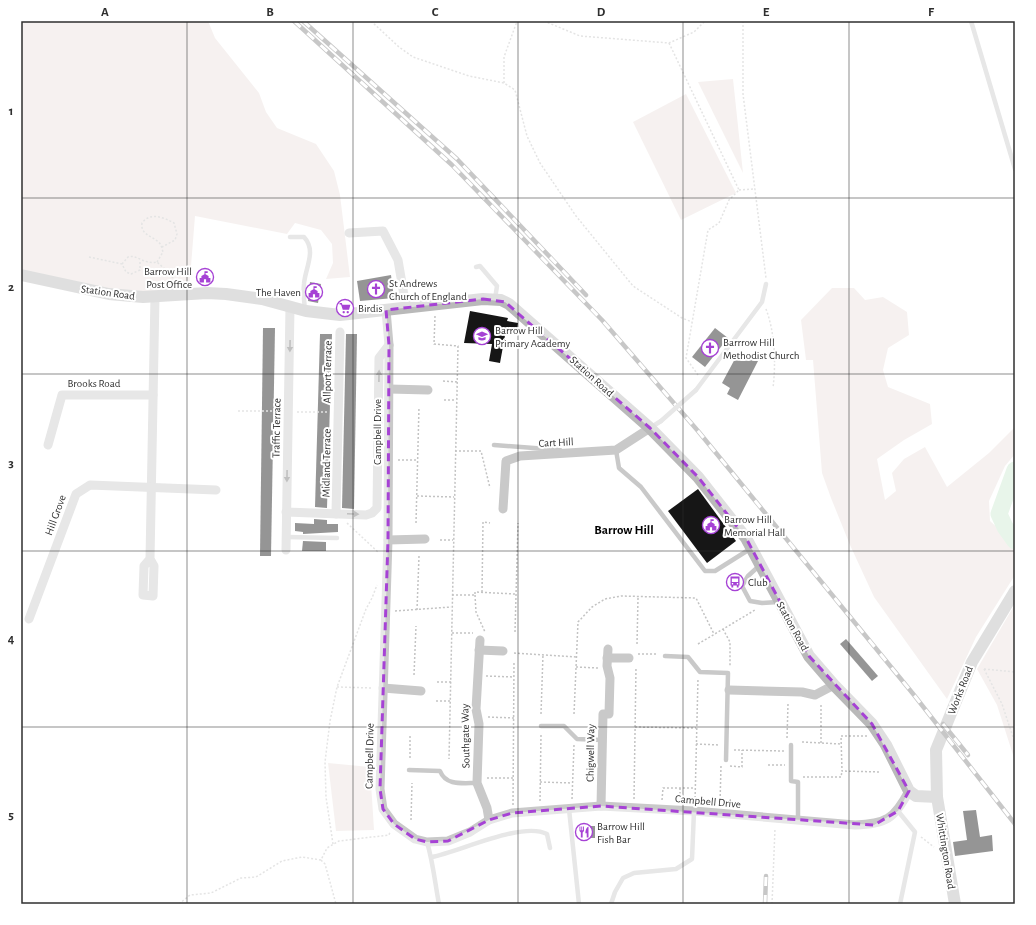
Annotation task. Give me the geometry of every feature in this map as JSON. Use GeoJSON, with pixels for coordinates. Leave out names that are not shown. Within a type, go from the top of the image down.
{"type":"FeatureCollection","features":[{"type":"Feature","properties":{"kind":"street"},"geometry":{"type":"LineString","coordinates":[[349,233],[383,231],[398,260],[406,307]]}},
{"type":"Feature","properties":{"kind":"street","name":"Station Road"},"geometry":{"type":"LineString","coordinates":[[21,276],[109,294],[155,296],[208,293],[244,296],[306,311],[340,315],[495,299],[505,302],[518,310],[650,428],[698,477],[746,538],[809,656],[876,730],[886,745],[909,791]]}},
{"type":"Feature","properties":{"kind":"street"},"geometry":{"type":"LineString","coordinates":[[150,558],[155,296]]}},
{"type":"Feature","properties":{"kind":"street","name":"Traffic Terrace"},"geometry":{"type":"LineString","coordinates":[[286,550],[290,307]]}},
{"type":"Feature","properties":{"kind":"street","name":"Campbell Drive"},"geometry":{"type":"LineString","coordinates":[[386,310],[389,345],[388,540],[380,789],[383,809],[394,824],[415,839],[427,842],[448,841],[470,832],[489,820],[512,813],[601,806],[694,811],[855,826],[874,825],[892,816],[898,811],[909,791]]}},
{"type":"Feature","properties":{"kind":"street","name":"Allport Terrace"},"geometry":{"type":"LineString","coordinates":[[339,412],[340,332]]}},
{"type":"Feature","properties":{"kind":"street"},"geometry":{"type":"LineString","coordinates":[[286,512],[366,515],[372,513],[377,508],[380,358],[389,345]]}},
{"type":"Feature","properties":{"kind":"street"},"geometry":{"type":"LineString","coordinates":[[389,389],[428,390]]}},
{"type":"Feature","properties":{"kind":"street","name":"Brooks Road"},"geometry":{"type":"LineString","coordinates":[[48,445],[62,395],[153,396]]}},
{"type":"Feature","properties":{"kind":"street","name":"Midland Terrace"},"geometry":{"type":"LineString","coordinates":[[336,514],[339,412]]}},
{"type":"Feature","properties":{"kind":"street","name":"Cart Hill"},"geometry":{"type":"LineString","coordinates":[[503,510],[506,461],[520,456],[616,450],[650,428]]}},
{"type":"Feature","properties":{"kind":"street","name":"Hill Grove"},"geometry":{"type":"LineString","coordinates":[[29,619],[76,494],[90,485],[152,488]]}},
{"type":"Feature","properties":{"kind":"street"},"geometry":{"type":"LineString","coordinates":[[152,488],[216,490]]}},
{"type":"Feature","properties":{"kind":"street"},"geometry":{"type":"LineString","coordinates":[[388,540],[425,539]]}},
{"type":"Feature","properties":{"kind":"street","name":"Works Road"},"geometry":{"type":"LineString","coordinates":[[937,797],[935,757],[937,745],[972,662],[1015,591]]}},
{"type":"Feature","properties":{"kind":"street","name":"Southgate Way"},"geometry":{"type":"LineString","coordinates":[[479,635],[476,709],[479,724],[480,780],[489,820]]}},
{"type":"Feature","properties":{"kind":"street"},"geometry":{"type":"LineString","coordinates":[[479,650],[503,651]]}},
{"type":"Feature","properties":{"kind":"street","name":"Chigwell Way"},"geometry":{"type":"LineString","coordinates":[[601,806],[603,714],[609,714],[610,678],[608,653],[632,656]]}},
{"type":"Feature","properties":{"kind":"street"},"geometry":{"type":"LineString","coordinates":[[729,690],[802,692],[815,695],[834,685]]}},
{"type":"Feature","properties":{"kind":"street"},"geometry":{"type":"LineString","coordinates":[[383,688],[422,691]]}},
{"type":"Feature","properties":{"kind":"street"},"geometry":{"type":"LineString","coordinates":[[909,791],[916,796],[937,797]]}},
{"type":"Feature","properties":{"kind":"street","name":"Whittington Road"},"geometry":{"type":"LineString","coordinates":[[937,797],[955,904]]}},
{"type":"Feature","properties":{"kind":"lane"},"geometry":{"type":"LineString","coordinates":[[971,21],[1015,169]]}},
{"type":"Feature","properties":{"kind":"lane"},"geometry":{"type":"LineString","coordinates":[[290,237],[304,237],[310,243],[311,252],[304,284],[306,311]]}},
{"type":"Feature","properties":{"kind":"lane"},"geometry":{"type":"LineString","coordinates":[[476,267],[480,266],[497,286],[495,299]]}},
{"type":"Feature","properties":{"kind":"lane"},"geometry":{"type":"LineString","coordinates":[[650,428],[662,420],[703,382],[762,302],[766,284]]}},
{"type":"Feature","properties":{"kind":"lane"},"geometry":{"type":"LineString","coordinates":[[494,445],[588,452]]}},
{"type":"Feature","properties":{"kind":"lane"},"geometry":{"type":"LineString","coordinates":[[616,450],[619,468],[641,487],[705,571],[715,571],[752,548]]}},
{"type":"Feature","properties":{"kind":"lane"},"geometry":{"type":"LineString","coordinates":[[286,537],[337,538]]}},
{"type":"Feature","properties":{"kind":"lane"},"geometry":{"type":"LineString","coordinates":[[760,564],[748,576],[742,586],[750,601],[780,602]]}},
{"type":"Feature","properties":{"kind":"lane"},"geometry":{"type":"LineString","coordinates":[[663,655],[688,657],[700,672],[728,673],[729,690],[726,760]]}},
{"type":"Feature","properties":{"kind":"lane"},"geometry":{"type":"LineString","coordinates":[[541,726],[564,726],[577,739],[602,740]]}},
{"type":"Feature","properties":{"kind":"lane"},"geometry":{"type":"LineString","coordinates":[[789,743],[791,781],[798,782],[798,820]]}},
{"type":"Feature","properties":{"kind":"lane"},"geometry":{"type":"LineString","coordinates":[[409,770],[440,771],[442,778],[452,783],[480,780]]}},
{"type":"Feature","properties":{"kind":"lane"},"geometry":{"type":"LineString","coordinates":[[569,809],[579,904]]}},
{"type":"Feature","properties":{"kind":"lane"},"geometry":{"type":"LineString","coordinates":[[611,904],[615,892],[623,878],[634,872],[676,869],[692,859],[694,811]]}},
{"type":"Feature","properties":{"kind":"lane"},"geometry":{"type":"LineString","coordinates":[[898,811],[915,832],[900,904]]}},
{"type":"Feature","properties":{"kind":"lane"},"geometry":{"type":"LineString","coordinates":[[432,857],[448,854],[492,837],[527,831],[541,831],[547,834],[550,848]]}},
{"type":"Feature","properties":{"kind":"lane"},"geometry":{"type":"LineString","coordinates":[[427,842],[432,857],[432,868],[439,904]]}},
{"type":"Feature","properties":{"kind":"path"},"geometry":{"type":"LineString","coordinates":[[371,21],[398,46],[413,57],[469,76],[504,83],[515,90],[527,136],[540,163],[580,222],[633,286],[682,318],[692,322]]}},
{"type":"Feature","properties":{"kind":"path"},"geometry":{"type":"LineString","coordinates":[[504,83],[504,57],[513,30],[520,21]]}},
{"type":"Feature","properties":{"kind":"path"},"geometry":{"type":"LineString","coordinates":[[544,21],[580,36],[668,43],[694,32],[705,21]]}},
{"type":"Feature","properties":{"kind":"path"},"geometry":{"type":"LineString","coordinates":[[743,21],[743,94],[766,284]]}},
{"type":"Feature","properties":{"kind":"path"},"geometry":{"type":"LineString","coordinates":[[668,43],[739,190]]}},
{"type":"Feature","properties":{"kind":"path"},"geometry":{"type":"LineString","coordinates":[[703,382],[686,358],[708,230],[719,223],[729,200],[739,190],[754,189]]}},
{"type":"Feature","properties":{"kind":"path"},"geometry":{"type":"LineString","coordinates":[[157,262],[162,252],[162,247],[159,242],[145,234],[141,228],[142,223],[148,216],[153,215],[174,223],[177,234],[175,240],[162,247]]}},
{"type":"Feature","properties":{"kind":"path"},"geometry":{"type":"LineString","coordinates":[[122,264],[128,257],[132,256],[147,263],[157,262]]}},
{"type":"Feature","properties":{"kind":"path"},"geometry":{"type":"LineString","coordinates":[[89,257],[122,264]]}},
{"type":"Feature","properties":{"kind":"path"},"geometry":{"type":"LineString","coordinates":[[122,264],[126,272],[131,274],[136,273],[140,270],[140,260]]}},
{"type":"Feature","properties":{"kind":"path"},"geometry":{"type":"LineString","coordinates":[[157,262],[178,283],[185,294]]}},
{"type":"Feature","properties":{"kind":"path"},"geometry":{"type":"LineString","coordinates":[[762,302],[770,320],[774,363],[773,388]]}},
{"type":"Feature","properties":{"kind":"path"},"geometry":{"type":"LineString","coordinates":[[435,304],[434,344],[458,346],[449,759]]}},
{"type":"Feature","properties":{"kind":"path"},"geometry":{"type":"LineString","coordinates":[[443,381],[457,382]]}},
{"type":"Feature","properties":{"kind":"path"},"geometry":{"type":"LineString","coordinates":[[444,400],[457,400]]}},
{"type":"Feature","properties":{"kind":"path"},"geometry":{"type":"LineString","coordinates":[[416,523],[419,407]]}},
{"type":"Feature","properties":{"kind":"path"},"geometry":{"type":"LineString","coordinates":[[455,451],[481,451],[490,488]]}},
{"type":"Feature","properties":{"kind":"path"},"geometry":{"type":"LineString","coordinates":[[389,459],[418,460]]}},
{"type":"Feature","properties":{"kind":"path"},"geometry":{"type":"LineString","coordinates":[[417,496],[454,497]]}},
{"type":"Feature","properties":{"kind":"path"},"geometry":{"type":"LineString","coordinates":[[336,514],[378,553]]}},
{"type":"Feature","properties":{"kind":"path"},"geometry":{"type":"LineString","coordinates":[[482,592],[483,522],[490,523]]}},
{"type":"Feature","properties":{"kind":"path"},"geometry":{"type":"LineString","coordinates":[[515,632],[518,523]]}},
{"type":"Feature","properties":{"kind":"path"},"geometry":{"type":"LineString","coordinates":[[440,540],[453,540]]}},
{"type":"Feature","properties":{"kind":"path"},"geometry":{"type":"LineString","coordinates":[[417,610],[419,556]]}},
{"type":"Feature","properties":{"kind":"path"},"geometry":{"type":"LineString","coordinates":[[333,844],[326,797],[325,762],[330,721],[337,687],[377,583]]}},
{"type":"Feature","properties":{"kind":"path"},"geometry":{"type":"LineString","coordinates":[[452,633],[479,635],[475,592],[515,594]]}},
{"type":"Feature","properties":{"kind":"path"},"geometry":{"type":"LineString","coordinates":[[452,595],[476,595]]}},
{"type":"Feature","properties":{"kind":"path"},"geometry":{"type":"LineString","coordinates":[[574,714],[578,622],[592,607],[605,599],[621,596],[696,598],[714,634]]}},
{"type":"Feature","properties":{"kind":"path"},"geometry":{"type":"LineString","coordinates":[[636,644],[638,597]]}},
{"type":"Feature","properties":{"kind":"path"},"geometry":{"type":"LineString","coordinates":[[698,644],[755,611],[758,602]]}},
{"type":"Feature","properties":{"kind":"path"},"geometry":{"type":"LineString","coordinates":[[385,612],[452,607]]}},
{"type":"Feature","properties":{"kind":"path"},"geometry":{"type":"LineString","coordinates":[[414,675],[416,626]]}},
{"type":"Feature","properties":{"kind":"path"},"geometry":{"type":"LineString","coordinates":[[723,629],[730,642],[730,668]]}},
{"type":"Feature","properties":{"kind":"path"},"geometry":{"type":"LineString","coordinates":[[514,653],[576,656]]}},
{"type":"Feature","properties":{"kind":"path"},"geometry":{"type":"LineString","coordinates":[[542,714],[543,654]]}},
{"type":"Feature","properties":{"kind":"path"},"geometry":{"type":"LineString","coordinates":[[632,656],[663,655]]}},
{"type":"Feature","properties":{"kind":"path"},"geometry":{"type":"LineString","coordinates":[[512,813],[514,661]]}},
{"type":"Feature","properties":{"kind":"path"},"geometry":{"type":"LineString","coordinates":[[576,667],[600,668]]}},
{"type":"Feature","properties":{"kind":"path"},"geometry":{"type":"LineString","coordinates":[[634,799],[636,668]]}},
{"type":"Feature","properties":{"kind":"path"},"geometry":{"type":"LineString","coordinates":[[694,811],[698,669]]}},
{"type":"Feature","properties":{"kind":"path"},"geometry":{"type":"LineString","coordinates":[[1015,672],[984,669],[1002,704],[1015,743]]}},
{"type":"Feature","properties":{"kind":"path"},"geometry":{"type":"LineString","coordinates":[[484,676],[514,676]]}},
{"type":"Feature","properties":{"kind":"path"},"geometry":{"type":"LineString","coordinates":[[437,682],[450,682]]}},
{"type":"Feature","properties":{"kind":"path"},"geometry":{"type":"LineString","coordinates":[[337,687],[383,688]]}},
{"type":"Feature","properties":{"kind":"path"},"geometry":{"type":"LineString","coordinates":[[436,701],[450,701]]}},
{"type":"Feature","properties":{"kind":"path"},"geometry":{"type":"LineString","coordinates":[[788,704],[789,743]]}},
{"type":"Feature","properties":{"kind":"path"},"geometry":{"type":"LineString","coordinates":[[821,705],[821,743]]}},
{"type":"Feature","properties":{"kind":"path"},"geometry":{"type":"LineString","coordinates":[[484,717],[514,718]]}},
{"type":"Feature","properties":{"kind":"path"},"geometry":{"type":"LineString","coordinates":[[635,727],[696,728]]}},
{"type":"Feature","properties":{"kind":"path"},"geometry":{"type":"LineString","coordinates":[[410,734],[410,758]]}},
{"type":"Feature","properties":{"kind":"path"},"geometry":{"type":"LineString","coordinates":[[540,801],[541,735]]}},
{"type":"Feature","properties":{"kind":"path"},"geometry":{"type":"LineString","coordinates":[[569,809],[572,800],[574,736]]}},
{"type":"Feature","properties":{"kind":"path"},"geometry":{"type":"LineString","coordinates":[[791,777],[842,777],[841,736],[869,736]]}},
{"type":"Feature","properties":{"kind":"path"},"geometry":{"type":"LineString","coordinates":[[802,742],[841,744]]}},
{"type":"Feature","properties":{"kind":"path"},"geometry":{"type":"LineString","coordinates":[[696,744],[742,750],[787,751]]}},
{"type":"Feature","properties":{"kind":"path"},"geometry":{"type":"LineString","coordinates":[[730,766],[742,767],[742,750]]}},
{"type":"Feature","properties":{"kind":"path"},"geometry":{"type":"LineString","coordinates":[[768,765],[787,765]]}},
{"type":"Feature","properties":{"kind":"path"},"geometry":{"type":"LineString","coordinates":[[720,809],[721,766]]}},
{"type":"Feature","properties":{"kind":"path"},"geometry":{"type":"LineString","coordinates":[[842,771],[882,772]]}},
{"type":"Feature","properties":{"kind":"path"},"geometry":{"type":"LineString","coordinates":[[480,780],[513,778]]}},
{"type":"Feature","properties":{"kind":"path"},"geometry":{"type":"LineString","coordinates":[[540,782],[572,783]]}},
{"type":"Feature","properties":{"kind":"path"},"geometry":{"type":"LineString","coordinates":[[411,820],[412,783]]}},
{"type":"Feature","properties":{"kind":"path"},"geometry":{"type":"LineString","coordinates":[[662,801],[663,788],[695,788]]}},
{"type":"Feature","properties":{"kind":"path"},"geometry":{"type":"LineString","coordinates":[[680,788],[680,802]]}},
{"type":"Feature","properties":{"kind":"path"},"geometry":{"type":"LineString","coordinates":[[772,904],[776,819]]}},
{"type":"Feature","properties":{"kind":"path"},"geometry":{"type":"LineString","coordinates":[[321,860],[327,848],[339,841],[389,835],[394,824]]}},
{"type":"Feature","properties":{"kind":"path"},"geometry":{"type":"LineString","coordinates":[[915,832],[946,857]]}},
{"type":"Feature","properties":{"kind":"path"},"geometry":{"type":"LineString","coordinates":[[179,904],[190,895],[211,893],[241,878],[256,877],[282,861],[302,857],[321,860],[325,864],[336,904]]}},
{"type":"Feature","properties":{"kind":"highlighted area"},"geometry":{"type":"Polygon","coordinates":[[[483,299],[505,302],[650,428],[698,477],[746,538],[809,656],[872,724],[909,791],[898,811],[874,825],[601,806],[512,813],[489,820],[448,841],[427,842],[415,839],[394,824],[383,809],[380,789],[388,540],[389,345],[386,310],[483,299]]]}},
{"type":"Feature","properties":{"kind":"shaded area"},"geometry":{"type":"Polygon","coordinates":[[[21,21],[208,21],[215,38],[259,93],[266,112],[277,128],[316,144],[334,171],[340,195],[350,277],[326,279],[333,263],[332,244],[321,230],[295,223],[287,234],[195,216],[189,291],[126,293],[21,271],[21,21]]]}},
{"type":"Feature","properties":{"kind":"shaded area"},"geometry":{"type":"Polygon","coordinates":[[[733,79],[743,173],[698,82],[733,79]]]}},
{"type":"Feature","properties":{"kind":"shaded area"},"geometry":{"type":"Polygon","coordinates":[[[686,94],[736,193],[681,220],[633,122],[686,94]]]}},
{"type":"Feature","properties":{"kind":"shaded area"},"geometry":{"type":"Polygon","coordinates":[[[832,288],[854,288],[865,300],[883,297],[907,312],[909,335],[888,348],[883,370],[888,387],[930,404],[932,424],[904,440],[877,459],[885,500],[896,491],[892,473],[904,459],[925,447],[947,487],[989,453],[1015,427],[1015,454],[1005,466],[989,501],[990,521],[1015,544],[1015,575],[976,637],[947,699],[874,597],[850,545],[822,473],[813,360],[806,360],[801,320],[832,288]]]}},
{"type":"Feature","properties":{"kind":"shaded area"},"geometry":{"type":"Polygon","coordinates":[[[1015,604],[1015,761],[997,705],[977,669],[1015,604]]]}},
{"type":"Feature","properties":{"kind":"shaded area"},"geometry":{"type":"Polygon","coordinates":[[[328,763],[370,767],[374,830],[336,831],[328,763]]]}},
{"type":"Feature","properties":{"kind":"building","name":"St Andrews Church of England"},"geometry":{"type":"Polygon","coordinates":[[[391,275],[394,298],[360,301],[357,281],[391,275]]]}},
{"type":"Feature","properties":{"kind":"building","name":"The Haven"},"geometry":{"type":"Polygon","coordinates":[[[310,282],[321,284],[318,303],[308,301],[310,282]]]}},
{"type":"Feature","properties":{"kind":"building"},"geometry":{"type":"Polygon","coordinates":[[[470,311],[508,318],[507,321],[518,323],[517,332],[506,330],[500,363],[489,361],[492,344],[464,343],[470,311]]]}},
{"type":"Feature","properties":{"kind":"building"},"geometry":{"type":"Polygon","coordinates":[[[263,328],[275,328],[271,556],[260,556],[263,328]]]}},
{"type":"Feature","properties":{"kind":"building","name":"Barrrow Hill Methodist Church"},"geometry":{"type":"Polygon","coordinates":[[[715,328],[728,338],[705,367],[692,357],[715,328]]]}},
{"type":"Feature","properties":{"kind":"building"},"geometry":{"type":"Polygon","coordinates":[[[320,334],[332,334],[327,508],[315,507],[320,334]]]}},
{"type":"Feature","properties":{"kind":"building"},"geometry":{"type":"Polygon","coordinates":[[[346,334],[357,334],[354,509],[342,508],[346,334]]]}},
{"type":"Feature","properties":{"kind":"building"},"geometry":{"type":"Polygon","coordinates":[[[737,355],[745,359],[747,356],[758,361],[738,400],[727,394],[730,388],[722,383],[737,355]]]}},
{"type":"Feature","properties":{"kind":"building"},"geometry":{"type":"Polygon","coordinates":[[[698,489],[736,541],[707,563],[668,511],[698,489]]]}},
{"type":"Feature","properties":{"kind":"building"},"geometry":{"type":"Polygon","coordinates":[[[314,519],[327,520],[327,524],[338,524],[338,532],[303,534],[303,532],[295,531],[295,523],[314,524],[314,519]]]}},
{"type":"Feature","properties":{"kind":"building"},"geometry":{"type":"Polygon","coordinates":[[[303,541],[326,542],[326,551],[302,551],[303,541]]]}},
{"type":"Feature","properties":{"kind":"building"},"geometry":{"type":"Polygon","coordinates":[[[846,639],[878,676],[872,681],[840,644],[846,639]]]}},
{"type":"Feature","properties":{"kind":"building"},"geometry":{"type":"Polygon","coordinates":[[[976,810],[980,837],[992,835],[993,851],[955,856],[953,842],[967,840],[963,811],[976,810]]]}},
{"type":"Feature","properties":{"kind":"building"},"geometry":{"type":"Polygon","coordinates":[[[580,826],[595,826],[595,838],[580,838],[580,826]]]}},
{"type":"Feature","properties":{"kind":"waterway"},"geometry":{"type":"LineString","coordinates":[[1015,470],[999,514],[1005,527],[1015,541]]}},
{"type":"Feature","properties":{"kind":"railway"},"geometry":{"type":"LineString","coordinates":[[294,21],[452,165],[602,320],[698,431],[914,695],[1015,824]]}},
{"type":"Feature","properties":{"kind":"railway"},"geometry":{"type":"LineString","coordinates":[[303,21],[457,159],[586,295]]}},
{"type":"Feature","properties":{"kind":"railway"},"geometry":{"type":"LineString","coordinates":[[943,724],[968,755]]}},
{"type":"Feature","properties":{"kind":"railway"},"geometry":{"type":"LineString","coordinates":[[765,904],[766,876]]}},
{"type":"Feature","properties":{"kind":"place","name":"Barrow Hill Post Office"},"geometry":{"type":"Point","coordinates":[205,277]}},
{"type":"Feature","properties":{"kind":"place","name":"St Andrews Church of England"},"geometry":{"type":"Point","coordinates":[376,289]}},
{"type":"Feature","properties":{"kind":"place","name":"The Haven"},"geometry":{"type":"Point","coordinates":[314,292]}},
{"type":"Feature","properties":{"kind":"place","name":"Birdis"},"geometry":{"type":"Point","coordinates":[345,308]}},
{"type":"Feature","properties":{"kind":"place","name":"Barrow Hill Primary Academy"},"geometry":{"type":"Point","coordinates":[482,336]}},
{"type":"Feature","properties":{"kind":"place","name":"Barrrow Hill Methodist Church"},"geometry":{"type":"Point","coordinates":[710,348]}},
{"type":"Feature","properties":{"kind":"place","name":"Barrow Hill Memorial Hall"},"geometry":{"type":"Point","coordinates":[711,525]}},
{"type":"Feature","properties":{"kind":"place","name":"Club"},"geometry":{"type":"Point","coordinates":[735,582]}},
{"type":"Feature","properties":{"kind":"place","name":"Barrow Hill Fish Bar"},"geometry":{"type":"Point","coordinates":[584,832]}},
{"type":"Feature","properties":{"kind":"district","name":"Barrow Hill"},"geometry":{"type":"Point","coordinates":[624,529]}}]}
